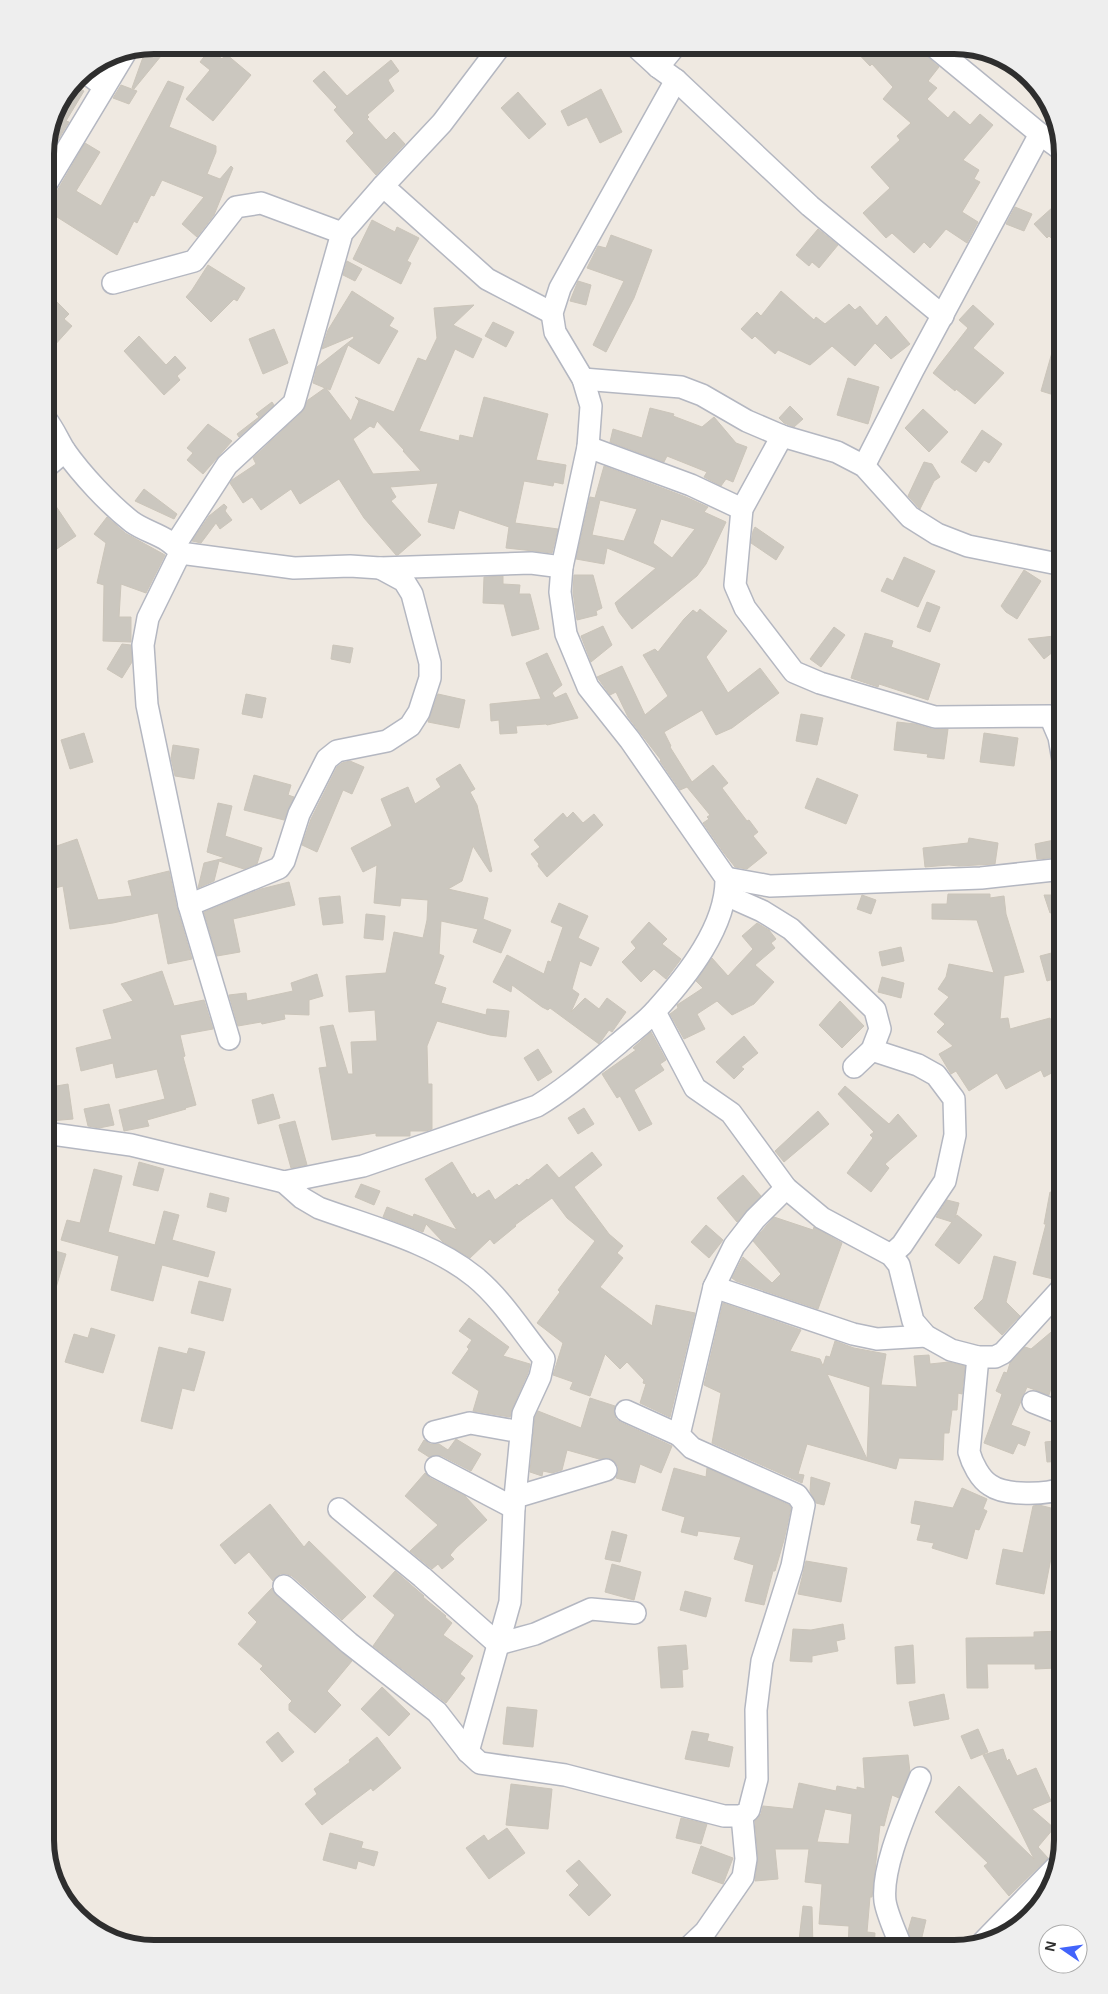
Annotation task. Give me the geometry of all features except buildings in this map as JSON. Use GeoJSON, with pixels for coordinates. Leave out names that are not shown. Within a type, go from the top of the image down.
{"type":"FeatureCollection","features":[{"type":"Feature","properties":{"kind":"street"},"geometry":{"type":"LineString","coordinates":[[228,1039],[189,905],[147,705],[143,645],[148,618],[177,549],[227,465],[294,403],[342,233],[382,186],[442,123],[495,54]]}},
{"type":"Feature","properties":{"kind":"street"},"geometry":{"type":"LineString","coordinates":[[644,54],[676,80],[810,206],[943,316]]}},
{"type":"Feature","properties":{"kind":"street"},"geometry":{"type":"LineString","coordinates":[[658,67],[669,54]]}},
{"type":"Feature","properties":{"kind":"street"},"geometry":{"type":"LineString","coordinates":[[943,54],[1054,144]]}},
{"type":"Feature","properties":{"kind":"street"},"geometry":{"type":"LineString","coordinates":[[54,171],[121,59]]}},
{"type":"Feature","properties":{"kind":"street"},"geometry":{"type":"LineString","coordinates":[[91,77],[104,86]]}},
{"type":"Feature","properties":{"kind":"street"},"geometry":{"type":"LineString","coordinates":[[676,80],[560,288],[552,313],[555,332],[583,379],[591,406],[588,447],[562,567],[560,592],[566,634],[588,688],[630,740],[726,886],[791,930],[875,1010],[880,1029],[872,1050],[854,1067]]}},
{"type":"Feature","properties":{"kind":"street"},"geometry":{"type":"LineString","coordinates":[[864,466],[1040,134]]}},
{"type":"Feature","properties":{"kind":"street"},"geometry":{"type":"LineString","coordinates":[[382,186],[488,278],[552,313]]}},
{"type":"Feature","properties":{"kind":"street"},"geometry":{"type":"LineString","coordinates":[[113,283],[194,261],[236,207],[261,203],[342,233]]}},
{"type":"Feature","properties":{"kind":"street"},"geometry":{"type":"LineString","coordinates":[[583,379],[681,387],[702,395],[746,421],[782,436],[837,452],[864,466],[910,517],[937,534],[968,546],[1054,563]]}},
{"type":"Feature","properties":{"kind":"street"},"geometry":{"type":"LineString","coordinates":[[54,428],[65,451],[109,503],[134,523],[177,549],[294,568],[350,566],[380,568],[530,563],[562,567]]}},
{"type":"Feature","properties":{"kind":"street"},"geometry":{"type":"LineString","coordinates":[[782,436],[742,509],[735,585],[745,608],[794,672],[820,683],[935,717],[1050,716],[1054,725]]}},
{"type":"Feature","properties":{"kind":"street"},"geometry":{"type":"LineString","coordinates":[[588,447],[691,485],[742,509]]}},
{"type":"Feature","properties":{"kind":"street"},"geometry":{"type":"LineString","coordinates":[[54,460],[65,451]]}},
{"type":"Feature","properties":{"kind":"street"},"geometry":{"type":"LineString","coordinates":[[189,905],[279,868],[284,861],[299,814],[327,759],[337,751],[387,741],[410,726],[419,712],[430,678],[430,662],[412,594],[404,581],[380,568]]}},
{"type":"Feature","properties":{"kind":"street"},"geometry":{"type":"LineString","coordinates":[[726,886],[982,878],[1054,870]]}},
{"type":"Feature","properties":{"kind":"street"},"geometry":{"type":"LineString","coordinates":[[54,1134],[131,1145],[284,1182],[364,1166],[537,1106],[562,1091],[655,1012],[692,964],[715,927],[726,886]]}},
{"type":"Feature","properties":{"kind":"street"},"geometry":{"type":"LineString","coordinates":[[655,1012],[695,1088],[731,1113],[786,1188],[822,1218],[891,1254],[899,1266],[913,1321],[926,1336],[951,1350],[978,1357],[995,1357],[1003,1353],[1054,1297]]}},
{"type":"Feature","properties":{"kind":"street"},"geometry":{"type":"LineString","coordinates":[[872,1050],[918,1065],[936,1075],[954,1099],[955,1135],[945,1181],[902,1245],[891,1254]]}},
{"type":"Feature","properties":{"kind":"street"},"geometry":{"type":"LineString","coordinates":[[284,1182],[302,1198],[319,1208],[436,1251],[475,1277],[492,1294],[544,1359],[540,1377],[523,1414],[515,1502],[510,1602],[468,1752]]}},
{"type":"Feature","properties":{"kind":"street"},"geometry":{"type":"LineString","coordinates":[[679,1436],[714,1287],[734,1246],[754,1219],[786,1188]]}},
{"type":"Feature","properties":{"kind":"street"},"geometry":{"type":"LineString","coordinates":[[714,1287],[876,1339],[926,1336]]}},
{"type":"Feature","properties":{"kind":"street"},"geometry":{"type":"LineString","coordinates":[[978,1357],[969,1452],[972,1462],[989,1485],[998,1489],[1028,1494],[1054,1491]]}},
{"type":"Feature","properties":{"kind":"street"},"geometry":{"type":"LineString","coordinates":[[1033,1402],[1054,1410]]}},
{"type":"Feature","properties":{"kind":"street"},"geometry":{"type":"LineString","coordinates":[[284,1586],[349,1643],[437,1712],[468,1752],[480,1763],[565,1775],[724,1816],[742,1816],[748,1810],[757,1779],[756,1710],[762,1661],[792,1566],[804,1505],[797,1495],[692,1448],[679,1436],[626,1411]]}},
{"type":"Feature","properties":{"kind":"street"},"geometry":{"type":"LineString","coordinates":[[434,1432],[470,1423],[521,1432]]}},
{"type":"Feature","properties":{"kind":"street"},"geometry":{"type":"LineString","coordinates":[[436,1468],[515,1502],[606,1470]]}},
{"type":"Feature","properties":{"kind":"street"},"geometry":{"type":"LineString","coordinates":[[339,1509],[422,1577],[498,1644]]}},
{"type":"Feature","properties":{"kind":"street"},"geometry":{"type":"LineString","coordinates":[[498,1644],[536,1634],[591,1609],[635,1613]]}},
{"type":"Feature","properties":{"kind":"street"},"geometry":{"type":"LineString","coordinates":[[899,1940],[885,1902],[886,1877],[896,1841],[920,1778]]}},
{"type":"Feature","properties":{"kind":"street"},"geometry":{"type":"LineString","coordinates":[[697,1940],[706,1932],[743,1877],[746,1859],[742,1816]]}},
{"type":"Feature","properties":{"kind":"street"},"geometry":{"type":"LineString","coordinates":[[992,1933],[1047,1876]]}}]}
